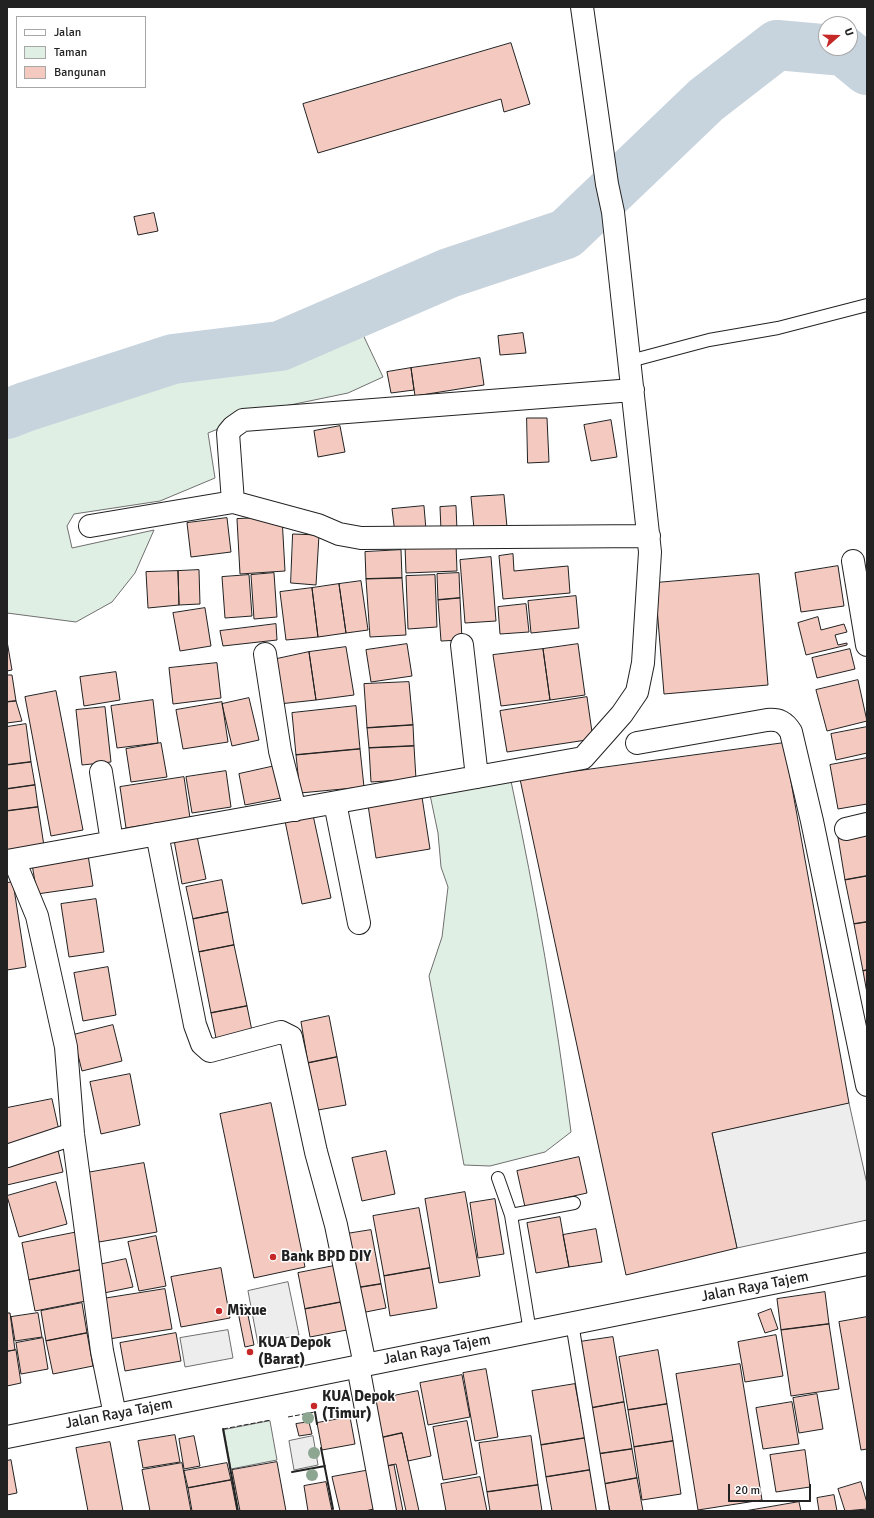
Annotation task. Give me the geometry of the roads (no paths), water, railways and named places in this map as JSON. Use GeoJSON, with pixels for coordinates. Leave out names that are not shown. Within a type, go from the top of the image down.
{"type":"FeatureCollection","features":[{"type":"Feature","properties":{"kind":"street"},"geometry":{"type":"LineString","coordinates":[[115,1415],[102,1351],[73,1134],[66,1047],[37,916],[10,860],[584,758],[622,714],[637,692],[643,663],[650,552],[649,536],[613,212],[607,184],[582,7]]}},
{"type":"Feature","properties":{"kind":"street"},"geometry":{"type":"LineString","coordinates":[[233,502],[228,433],[233,427],[243,420],[633,390]]}},
{"type":"Feature","properties":{"kind":"street"},"geometry":{"type":"LineString","coordinates":[[90,526],[233,502],[318,525],[339,534],[361,538],[649,536]]}},
{"type":"Feature","properties":{"kind":"street"},"geometry":{"type":"LineString","coordinates":[[854,561],[867,645]]}},
{"type":"Feature","properties":{"kind":"street"},"geometry":{"type":"LineString","coordinates":[[462,645],[477,777]]}},
{"type":"Feature","properties":{"kind":"street"},"geometry":{"type":"LineString","coordinates":[[265,654],[280,751],[296,810]]}},
{"type":"Feature","properties":{"kind":"street"},"geometry":{"type":"LineString","coordinates":[[637,743],[767,720],[774,720],[787,725],[791,732],[812,821],[867,1085]]}},
{"type":"Feature","properties":{"kind":"street"},"geometry":{"type":"LineString","coordinates":[[102,772],[112,842]]}},
{"type":"Feature","properties":{"kind":"street"},"geometry":{"type":"LineString","coordinates":[[335,802],[359,923]]}},
{"type":"Feature","properties":{"kind":"street"},"geometry":{"type":"LineString","coordinates":[[846,829],[867,824]]}},
{"type":"Feature","properties":{"kind":"street"},"geometry":{"type":"LineString","coordinates":[[157,834],[195,1025],[202,1044],[210,1051],[281,1032],[291,1037],[316,1152],[336,1225],[385,1511]]}},
{"type":"Feature","properties":{"kind":"street"},"geometry":{"type":"LineString","coordinates":[[7,1156],[73,1134]]}},
{"type":"Feature","properties":{"kind":"street","name":"Jalan Raya Tajem"},"geometry":{"type":"LineString","coordinates":[[7,1437],[867,1264]]}},
{"type":"Feature","properties":{"kind":"lane"},"geometry":{"type":"LineString","coordinates":[[630,361],[709,340],[778,328],[867,305]]}},
{"type":"Feature","properties":{"kind":"lane"},"geometry":{"type":"LineString","coordinates":[[498,1178],[511,1214],[530,1332]]}},
{"type":"Feature","properties":{"kind":"lane"},"geometry":{"type":"LineString","coordinates":[[511,1214],[574,1203]]}},
{"type":"Feature","properties":{"kind":"lane"},"geometry":{"type":"LineString","coordinates":[[572,1323],[603,1511]]}},
{"type":"Feature","properties":{"kind":"waterway"},"geometry":{"type":"LineString","coordinates":[[7,414],[173,359],[280,346],[449,273],[566,234],[706,100],[777,45],[844,51],[867,70]]}},
{"type":"Feature","properties":{"kind":"place","name":"Bank BPD DIY"},"geometry":{"type":"Point","coordinates":[273,1257]}},
{"type":"Feature","properties":{"kind":"place","name":"Mixue"},"geometry":{"type":"Point","coordinates":[219,1311]}},
{"type":"Feature","properties":{"kind":"place","name":"KUA Depok (Barat)"},"geometry":{"type":"Point","coordinates":[250,1352]}},
{"type":"Feature","properties":{"kind":"place","name":"KUA Depok (Timur)"},"geometry":{"type":"Point","coordinates":[314,1406]}}]}
